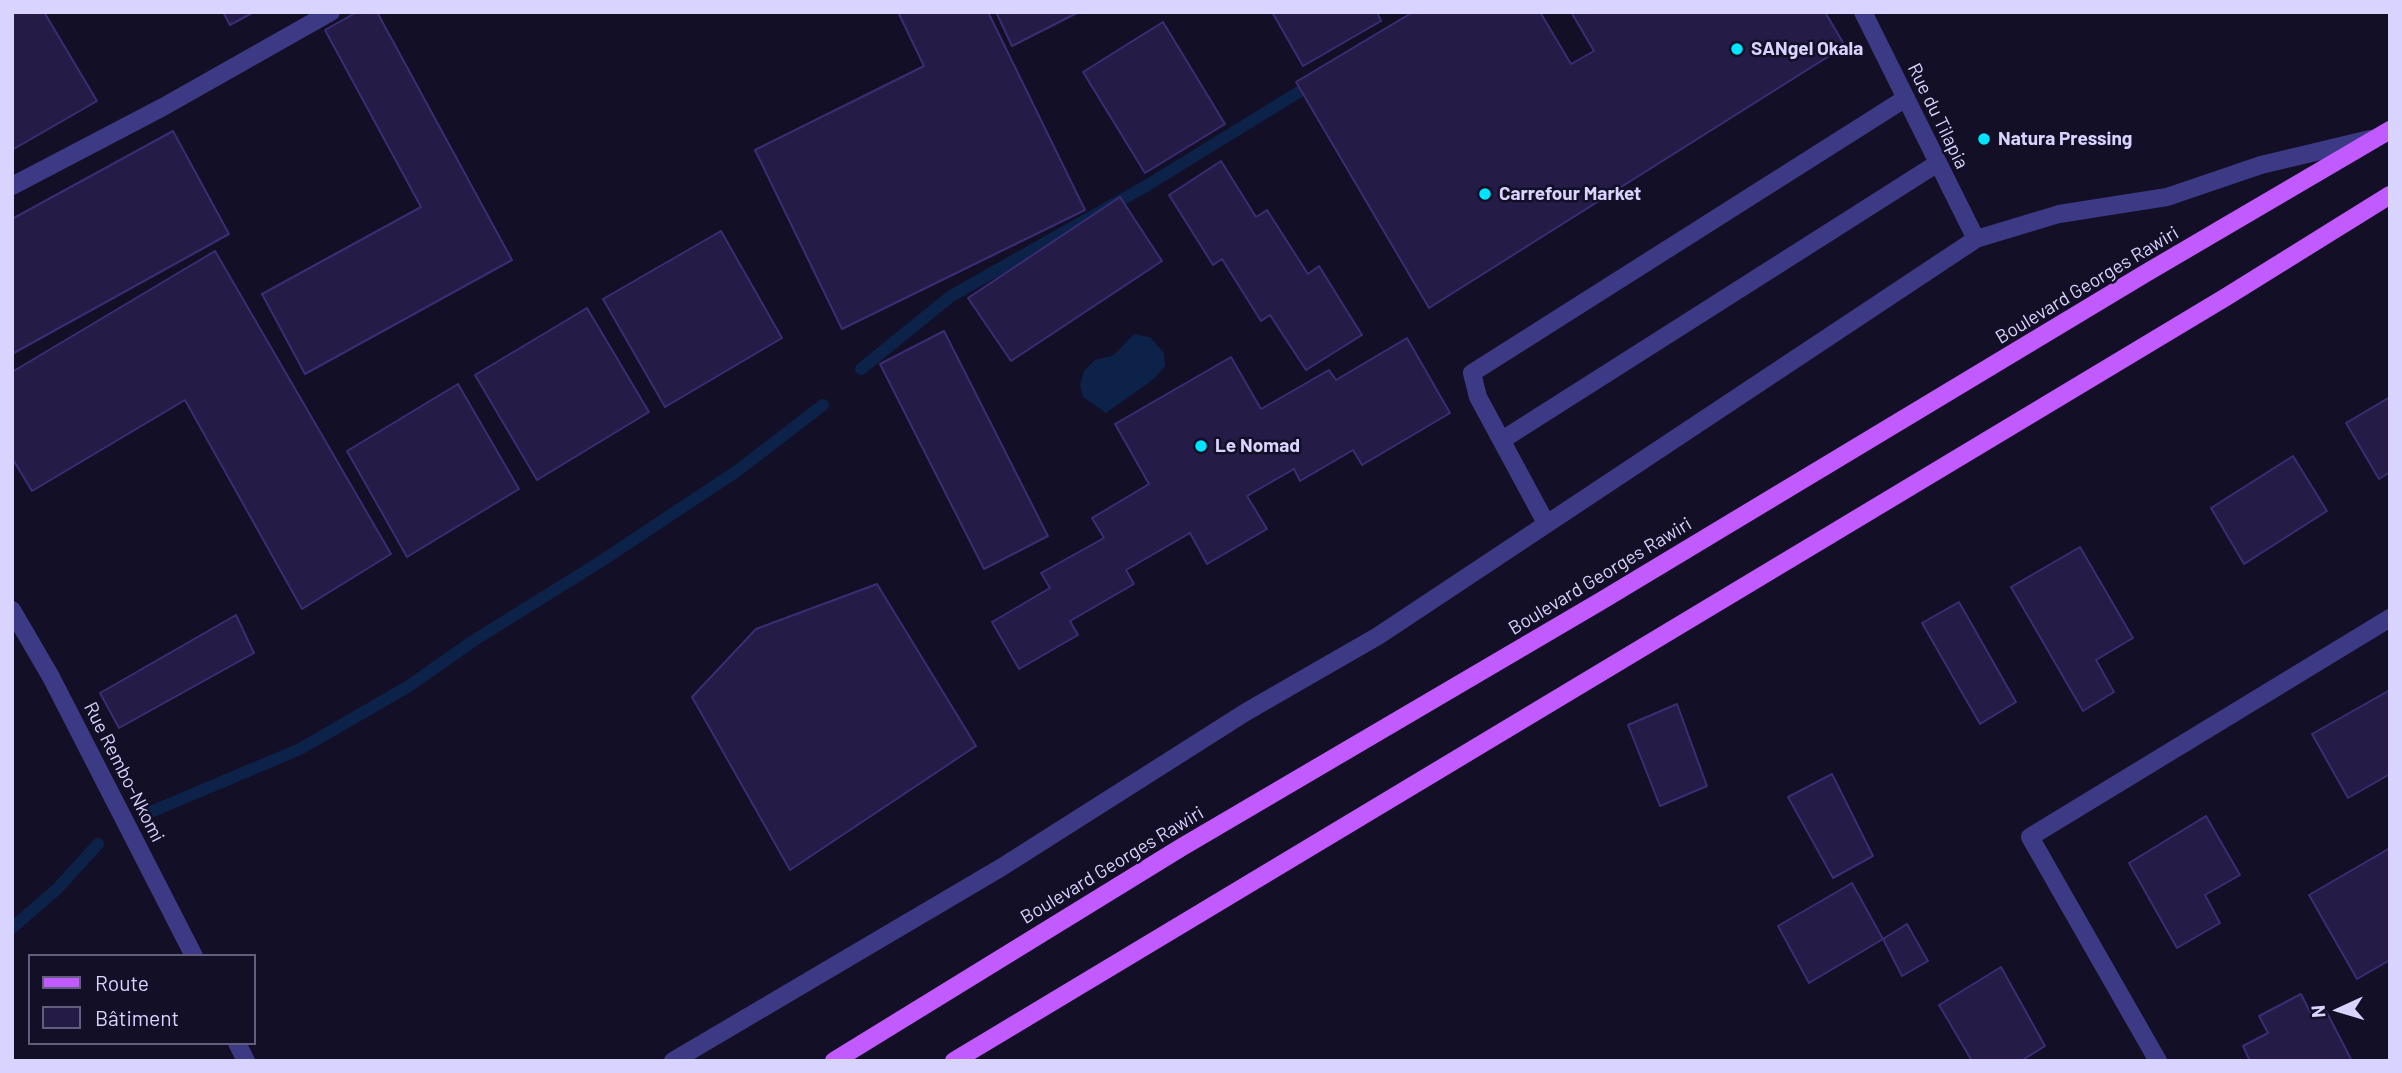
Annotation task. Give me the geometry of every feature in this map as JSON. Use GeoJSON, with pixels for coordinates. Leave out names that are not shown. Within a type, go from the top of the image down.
{"type":"FeatureCollection","features":[{"type":"Feature","properties":{"kind":"main road","name":"Boulevard Georges Rawiri"},"geometry":{"type":"LineString","coordinates":[[834,1061],[1182,847],[1601,601],[2134,280],[2385,133]]}},
{"type":"Feature","properties":{"kind":"main road"},"geometry":{"type":"LineString","coordinates":[[954,1061],[2191,318],[2390,195]]}},
{"type":"Feature","properties":{"kind":"street"},"geometry":{"type":"LineString","coordinates":[[12,186],[163,107],[331,12]]}},
{"type":"Feature","properties":{"kind":"street","name":"Rue du Tilapia"},"geometry":{"type":"LineString","coordinates":[[1863,12],[1976,239]]}},
{"type":"Feature","properties":{"kind":"street"},"geometry":{"type":"LineString","coordinates":[[1546,523],[1478,397],[1472,373],[1906,98]]}},
{"type":"Feature","properties":{"kind":"street"},"geometry":{"type":"LineString","coordinates":[[673,1061],[1002,867],[1246,712],[1378,636],[1976,239],[2059,214],[2167,197],[2261,165],[2385,133]]}},
{"type":"Feature","properties":{"kind":"street"},"geometry":{"type":"LineString","coordinates":[[1502,440],[1938,163]]}},
{"type":"Feature","properties":{"kind":"street","name":"Rue Rembo-Nkomi"},"geometry":{"type":"LineString","coordinates":[[12,610],[51,677],[193,954]]}},
{"type":"Feature","properties":{"kind":"street"},"geometry":{"type":"LineString","coordinates":[[2158,1061],[2030,837],[2390,618]]}},
{"type":"Feature","properties":{"kind":"street"},"geometry":{"type":"LineString","coordinates":[[238,1045],[246,1061]]}},
{"type":"Feature","properties":{"kind":"water"},"geometry":{"type":"Polygon","coordinates":[[[1134,334],[1150,337],[1164,353],[1165,366],[1154,379],[1106,413],[1083,397],[1080,385],[1084,371],[1095,360],[1114,355],[1134,334]]]}},
{"type":"Feature","properties":{"kind":"building"},"geometry":{"type":"Polygon","coordinates":[[[12,12],[44,12],[97,101],[12,150],[12,12]]]}},
{"type":"Feature","properties":{"kind":"building"},"geometry":{"type":"Polygon","coordinates":[[[223,12],[254,12],[230,25],[223,12]]]}},
{"type":"Feature","properties":{"kind":"building"},"geometry":{"type":"Polygon","coordinates":[[[357,12],[377,12],[512,260],[305,374],[262,294],[421,207],[325,30],[357,12]]]}},
{"type":"Feature","properties":{"kind":"building"},"geometry":{"type":"Polygon","coordinates":[[[898,12],[988,12],[1085,210],[842,329],[755,150],[924,66],[898,12]]]}},
{"type":"Feature","properties":{"kind":"building"},"geometry":{"type":"Polygon","coordinates":[[[996,12],[1079,12],[1012,46],[996,12]]]}},
{"type":"Feature","properties":{"kind":"building"},"geometry":{"type":"Polygon","coordinates":[[[1272,12],[1377,12],[1381,21],[1303,66],[1272,12]]]}},
{"type":"Feature","properties":{"kind":"building"},"geometry":{"type":"Polygon","coordinates":[[[1413,12],[1540,12],[1571,64],[1594,51],[1571,12],[1825,12],[1845,46],[1429,308],[1296,82],[1413,12]]]}},
{"type":"Feature","properties":{"kind":"building"},"geometry":{"type":"Polygon","coordinates":[[[1163,22],[1225,124],[1145,173],[1083,72],[1163,22]]]}},
{"type":"Feature","properties":{"kind":"building"},"geometry":{"type":"Polygon","coordinates":[[[173,131],[229,234],[12,354],[12,219],[173,131]]]}},
{"type":"Feature","properties":{"kind":"building"},"geometry":{"type":"Polygon","coordinates":[[[1221,161],[1256,217],[1267,210],[1308,274],[1319,266],[1362,335],[1306,370],[1270,315],[1261,321],[1222,259],[1213,265],[1169,195],[1221,161]]]}},
{"type":"Feature","properties":{"kind":"building"},"geometry":{"type":"Polygon","coordinates":[[[1120,197],[1162,261],[1011,361],[968,298],[1120,197]]]}},
{"type":"Feature","properties":{"kind":"building"},"geometry":{"type":"Polygon","coordinates":[[[721,231],[782,338],[665,407],[603,299],[721,231]]]}},
{"type":"Feature","properties":{"kind":"building"},"geometry":{"type":"Polygon","coordinates":[[[215,251],[391,554],[302,609],[185,400],[32,491],[12,458],[12,372],[215,251]]]}},
{"type":"Feature","properties":{"kind":"building"},"geometry":{"type":"Polygon","coordinates":[[[587,308],[649,412],[537,480],[475,375],[587,308]]]}},
{"type":"Feature","properties":{"kind":"building"},"geometry":{"type":"Polygon","coordinates":[[[944,331],[1048,536],[984,569],[880,364],[944,331]]]}},
{"type":"Feature","properties":{"kind":"building"},"geometry":{"type":"Polygon","coordinates":[[[1407,338],[1450,413],[1362,465],[1353,450],[1300,481],[1294,469],[1247,496],[1267,529],[1207,564],[1190,533],[1126,570],[1134,584],[1070,621],[1078,635],[1019,669],[992,622],[1050,588],[1041,573],[1104,538],[1092,518],[1149,484],[1115,424],[1231,357],[1261,409],[1329,370],[1336,380],[1407,338]]]}},
{"type":"Feature","properties":{"kind":"building"},"geometry":{"type":"Polygon","coordinates":[[[458,384],[519,489],[407,557],[347,451],[458,384]]]}},
{"type":"Feature","properties":{"kind":"building"},"geometry":{"type":"Polygon","coordinates":[[[2390,397],[2390,472],[2379,479],[2346,423],[2390,397]]]}},
{"type":"Feature","properties":{"kind":"building"},"geometry":{"type":"Polygon","coordinates":[[[2293,456],[2327,511],[2244,564],[2211,508],[2293,456]]]}},
{"type":"Feature","properties":{"kind":"building"},"geometry":{"type":"Polygon","coordinates":[[[2080,547],[2133,638],[2096,660],[2114,692],[2083,711],[2011,587],[2080,547]]]}},
{"type":"Feature","properties":{"kind":"building"},"geometry":{"type":"Polygon","coordinates":[[[877,584],[976,746],[790,870],[692,697],[756,629],[877,584]]]}},
{"type":"Feature","properties":{"kind":"building"},"geometry":{"type":"Polygon","coordinates":[[[1959,602],[2016,702],[1980,724],[1922,623],[1959,602]]]}},
{"type":"Feature","properties":{"kind":"building"},"geometry":{"type":"Polygon","coordinates":[[[236,615],[254,653],[119,728],[100,693],[236,615]]]}},
{"type":"Feature","properties":{"kind":"building"},"geometry":{"type":"Polygon","coordinates":[[[2390,690],[2390,774],[2348,798],[2312,734],[2390,690]]]}},
{"type":"Feature","properties":{"kind":"building"},"geometry":{"type":"Polygon","coordinates":[[[1677,704],[1707,786],[1660,806],[1628,725],[1677,704]]]}},
{"type":"Feature","properties":{"kind":"building"},"geometry":{"type":"Polygon","coordinates":[[[1832,774],[1873,856],[1833,878],[1788,797],[1832,774]]]}},
{"type":"Feature","properties":{"kind":"building"},"geometry":{"type":"Polygon","coordinates":[[[2206,816],[2240,875],[2205,895],[2220,923],[2177,948],[2129,863],[2206,816]]]}},
{"type":"Feature","properties":{"kind":"building"},"geometry":{"type":"Polygon","coordinates":[[[2390,848],[2390,960],[2357,979],[2309,895],[2390,848]]]}},
{"type":"Feature","properties":{"kind":"building"},"geometry":{"type":"Polygon","coordinates":[[[1852,883],[1883,939],[1809,983],[1778,926],[1852,883]]]}},
{"type":"Feature","properties":{"kind":"building"},"geometry":{"type":"Polygon","coordinates":[[[1907,924],[1928,961],[1902,976],[1883,939],[1907,924]]]}},
{"type":"Feature","properties":{"kind":"building"},"geometry":{"type":"Polygon","coordinates":[[[2001,967],[2045,1046],[2021,1061],[1972,1061],[1939,1005],[2001,967]]]}},
{"type":"Feature","properties":{"kind":"building"},"geometry":{"type":"Polygon","coordinates":[[[2301,994],[2311,1014],[2324,1007],[2352,1061],[2250,1061],[2243,1046],[2268,1033],[2259,1016],[2301,994]]]}},
{"type":"Feature","properties":{"kind":"waterway"},"geometry":{"type":"LineString","coordinates":[[861,369],[951,296],[1146,186],[1315,82]]}},
{"type":"Feature","properties":{"kind":"waterway"},"geometry":{"type":"LineString","coordinates":[[153,811],[300,749],[409,686],[473,641],[600,562],[737,471],[823,405]]}},
{"type":"Feature","properties":{"kind":"waterway"},"geometry":{"type":"LineString","coordinates":[[12,928],[57,889],[98,844]]}},
{"type":"Feature","properties":{"kind":"place","name":"SANgel Okala"},"geometry":{"type":"Point","coordinates":[1737,49]}},
{"type":"Feature","properties":{"kind":"place","name":"Natura Pressing"},"geometry":{"type":"Point","coordinates":[1984,139]}},
{"type":"Feature","properties":{"kind":"place","name":"Carrefour Market"},"geometry":{"type":"Point","coordinates":[1485,194]}},
{"type":"Feature","properties":{"kind":"place","name":"Le Nomad"},"geometry":{"type":"Point","coordinates":[1201,446]}}]}
